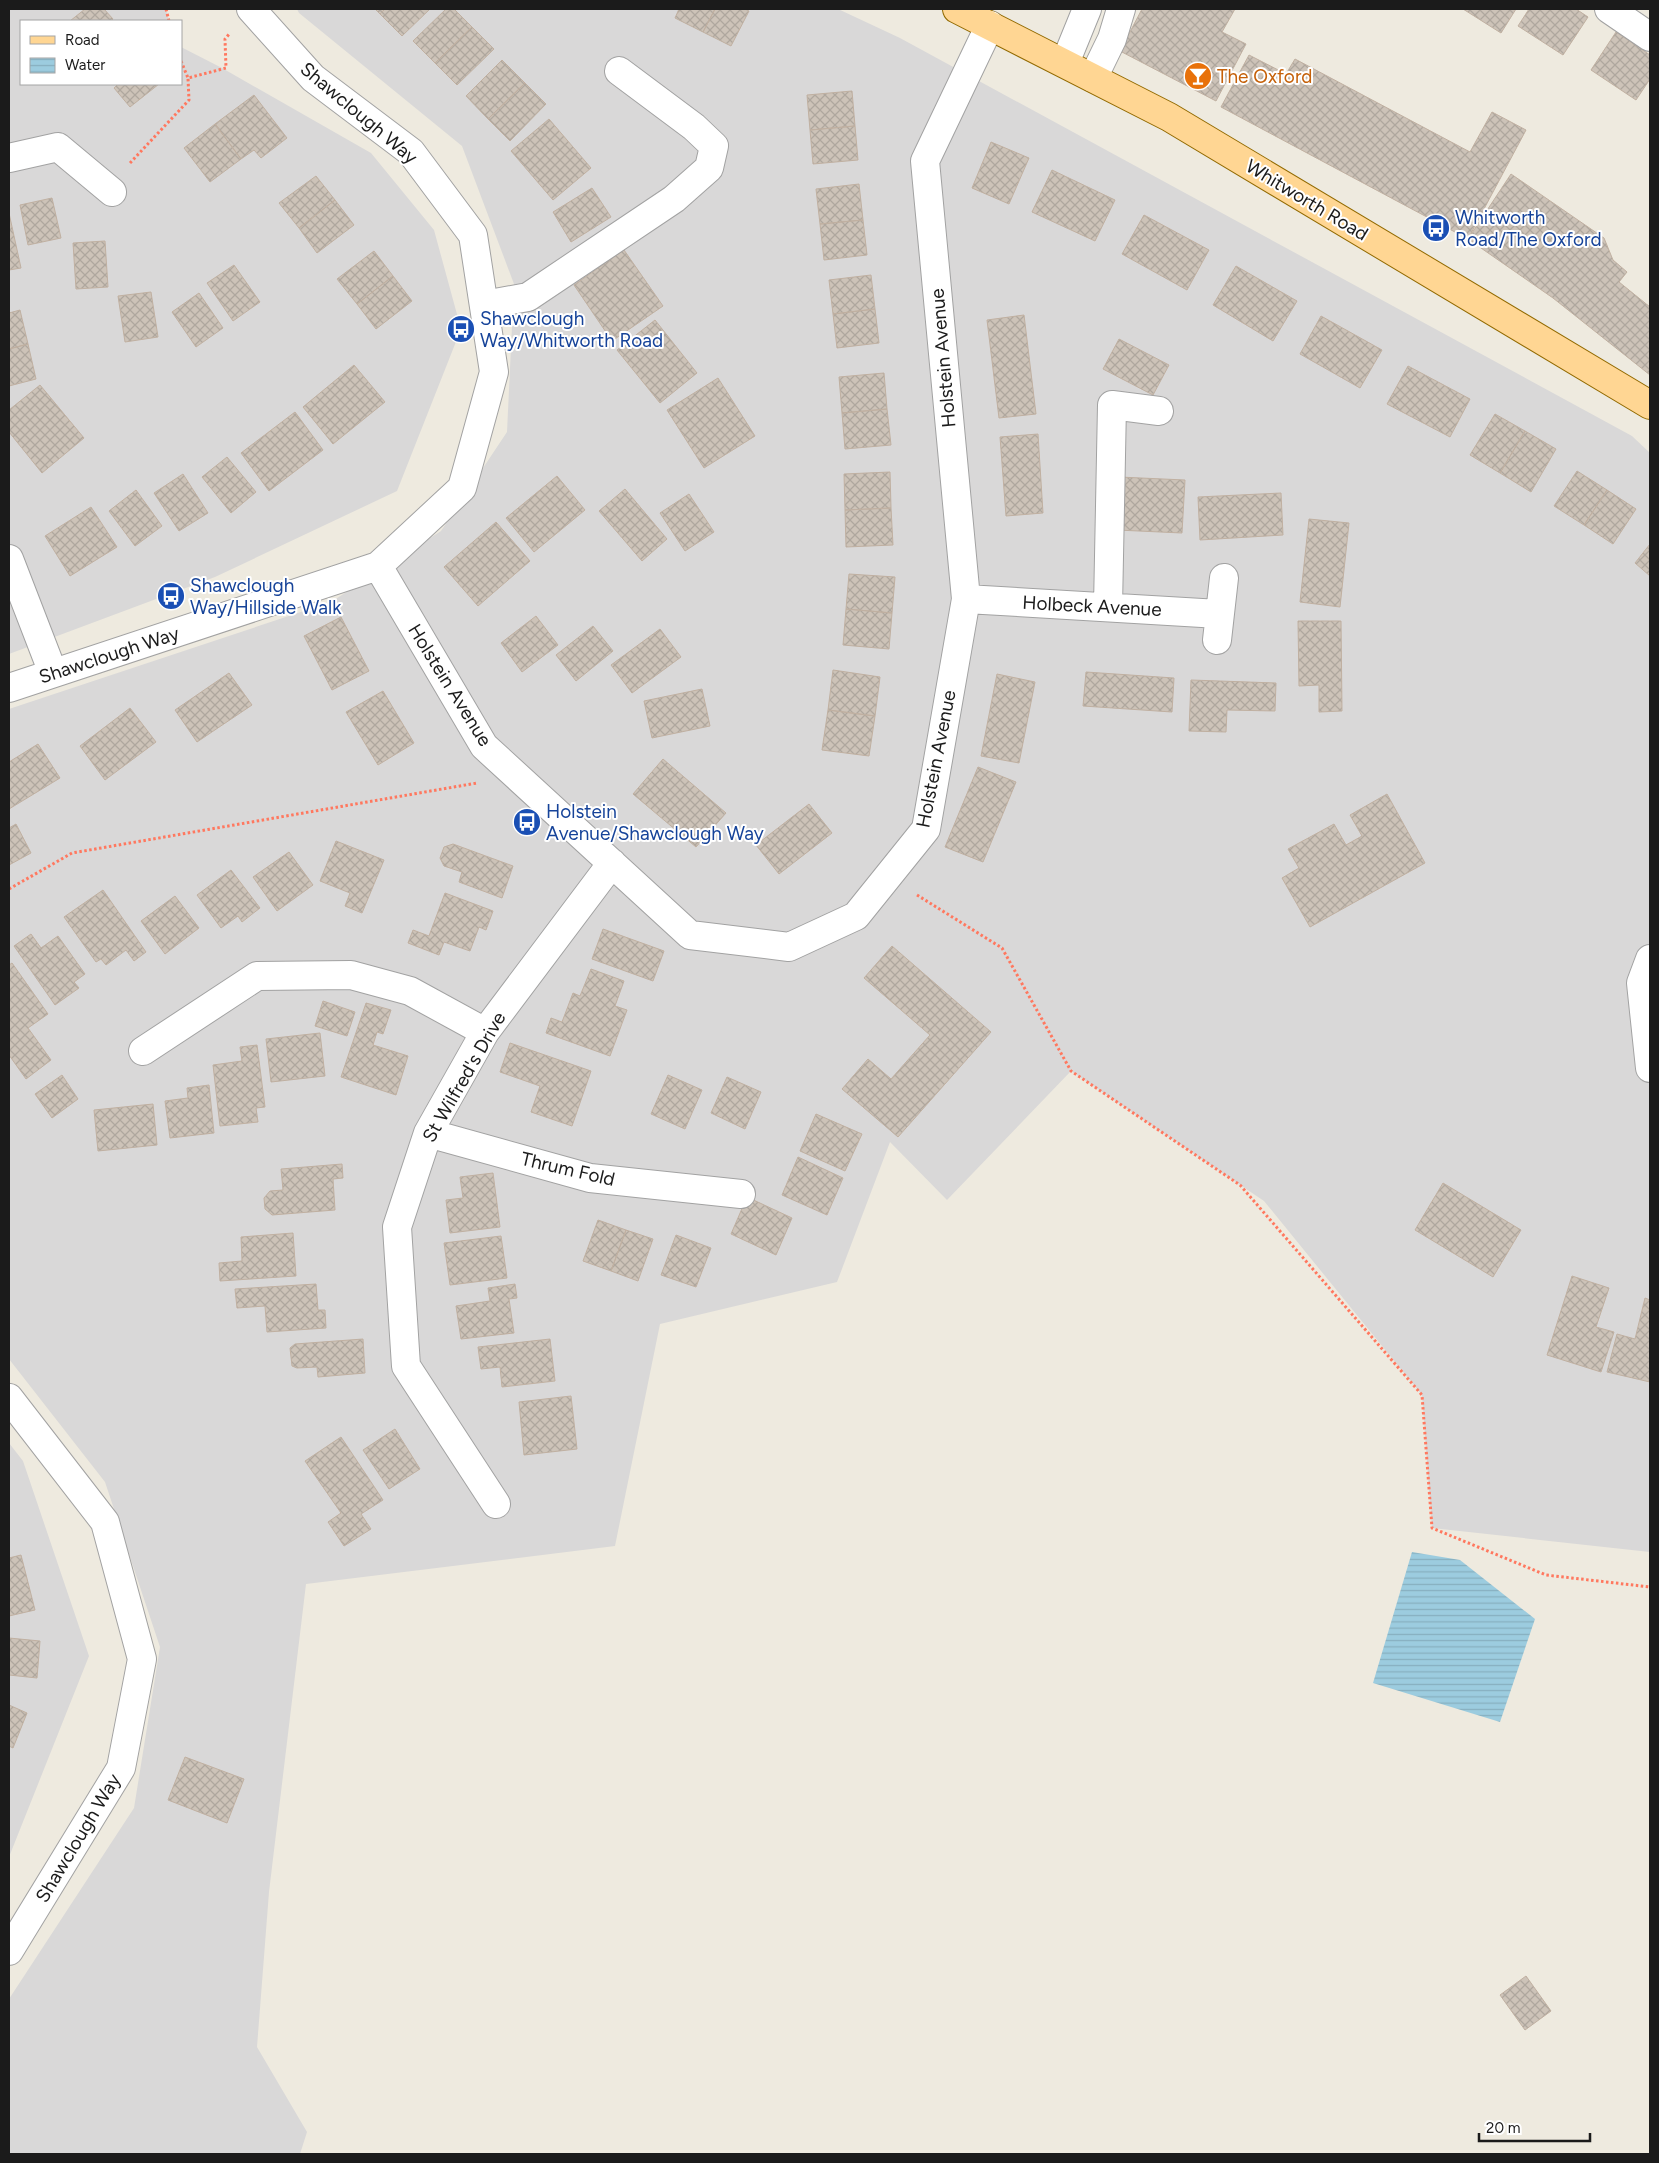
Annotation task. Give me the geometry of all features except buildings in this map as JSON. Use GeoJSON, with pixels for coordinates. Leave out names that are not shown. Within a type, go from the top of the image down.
{"type":"FeatureCollection","features":[{"type":"Feature","properties":{"kind":"main road","name":"Whitworth Road"},"geometry":{"type":"LineString","coordinates":[[957,9],[1169,117],[1650,405]]}},
{"type":"Feature","properties":{"kind":"street","name":"Shawclough Way"},"geometry":{"type":"LineString","coordinates":[[9,688],[378,566],[462,488],[494,372],[473,235],[411,152],[313,78],[251,9]]}},
{"type":"Feature","properties":{"kind":"street"},"geometry":{"type":"LineString","coordinates":[[1065,63],[1087,9]]}},
{"type":"Feature","properties":{"kind":"street"},"geometry":{"type":"LineString","coordinates":[[1093,78],[1112,39],[1121,9]]}},
{"type":"Feature","properties":{"kind":"street"},"geometry":{"type":"LineString","coordinates":[[1610,9],[1650,37]]}},
{"type":"Feature","properties":{"kind":"street","name":"Holstein Avenue"},"geometry":{"type":"LineString","coordinates":[[378,566],[484,746],[690,936],[790,947],[856,916],[926,829],[966,599],[925,161],[990,25]]}},
{"type":"Feature","properties":{"kind":"street"},"geometry":{"type":"LineString","coordinates":[[484,304],[528,297],[674,200],[709,168],[714,146],[694,127],[619,71]]}},
{"type":"Feature","properties":{"kind":"street"},"geometry":{"type":"LineString","coordinates":[[9,158],[58,148],[110,190]]}},
{"type":"Feature","properties":{"kind":"street"},"geometry":{"type":"LineString","coordinates":[[1108,607],[1112,404],[1159,411]]}},
{"type":"Feature","properties":{"kind":"street"},"geometry":{"type":"LineString","coordinates":[[9,559],[53,673]]}},
{"type":"Feature","properties":{"kind":"street","name":"Holbeck Avenue"},"geometry":{"type":"LineString","coordinates":[[966,599],[1108,607],[1218,627],[1224,578]]}},
{"type":"Feature","properties":{"kind":"street","name":"St Wilfred's Drive"},"geometry":{"type":"LineString","coordinates":[[496,1504],[406,1366],[397,1227],[428,1133],[485,1032],[612,864]]}},
{"type":"Feature","properties":{"kind":"street"},"geometry":{"type":"LineString","coordinates":[[1650,959],[1641,983],[1650,1068]]}},
{"type":"Feature","properties":{"kind":"street"},"geometry":{"type":"LineString","coordinates":[[143,1051],[257,976],[351,975],[410,990],[485,1032]]}},
{"type":"Feature","properties":{"kind":"street","name":"Thrum Fold"},"geometry":{"type":"LineString","coordinates":[[428,1133],[590,1178],[741,1194]]}},
{"type":"Feature","properties":{"kind":"street","name":"Shawclough Way"},"geometry":{"type":"LineString","coordinates":[[9,1398],[105,1522],[142,1659],[121,1768],[9,1951]]}},
{"type":"Feature","properties":{"kind":"path"},"geometry":{"type":"LineString","coordinates":[[188,78],[226,68],[225,39],[231,32]]}},
{"type":"Feature","properties":{"kind":"path"},"geometry":{"type":"LineString","coordinates":[[110,190],[188,100],[188,78],[182,63]]}},
{"type":"Feature","properties":{"kind":"path"},"geometry":{"type":"LineString","coordinates":[[9,889],[72,853],[473,785],[509,769]]}},
{"type":"Feature","properties":{"kind":"path"},"geometry":{"type":"LineString","coordinates":[[889,877],[1002,948],[1071,1071],[1240,1185],[1422,1395],[1432,1528],[1546,1575],[1650,1587]]}},
{"type":"Feature","properties":{"kind":"shaded area"},"geometry":{"type":"Polygon","coordinates":[[[9,9],[166,9],[169,20],[20,20],[20,85],[182,85],[182,48],[222,68],[371,153],[434,230],[461,329],[397,491],[215,577],[9,654],[9,9]]]}},
{"type":"Feature","properties":{"kind":"shaded area"},"geometry":{"type":"Polygon","coordinates":[[[297,9],[838,9],[900,38],[1632,436],[1650,453],[1650,1552],[1432,1528],[1422,1395],[1264,1201],[1071,1071],[947,1200],[890,1142],[837,1282],[660,1324],[615,1546],[306,1584],[269,1892],[257,2047],[307,2132],[300,2154],[9,2154],[9,1999],[134,1808],[160,1647],[105,1482],[9,1359],[9,709],[331,602],[441,531],[507,432],[514,284],[462,146],[299,13],[297,9]]]}},
{"type":"Feature","properties":{"kind":"shaded area"},"geometry":{"type":"Polygon","coordinates":[[[9,1443],[23,1461],[89,1656],[9,1857],[9,1443]]]}},
{"type":"Feature","properties":{"kind":"water"},"geometry":{"type":"Polygon","coordinates":[[[1412,1552],[1460,1560],[1535,1619],[1500,1722],[1373,1683],[1412,1552]]]}},
{"type":"Feature","properties":{"kind":"place","name":"The Oxford"},"geometry":{"type":"Point","coordinates":[1198,76]}},
{"type":"Feature","properties":{"kind":"place","name":"Whitworth Road/The Oxford"},"geometry":{"type":"Point","coordinates":[1436,228]}},
{"type":"Feature","properties":{"kind":"place","name":"Shawclough Way/Whitworth Road"},"geometry":{"type":"Point","coordinates":[461,329]}},
{"type":"Feature","properties":{"kind":"place","name":"Shawclough Way/Hillside Walk"},"geometry":{"type":"Point","coordinates":[171,596]}},
{"type":"Feature","properties":{"kind":"place","name":"Holstein Avenue/Shawclough Way"},"geometry":{"type":"Point","coordinates":[527,822]}}]}
